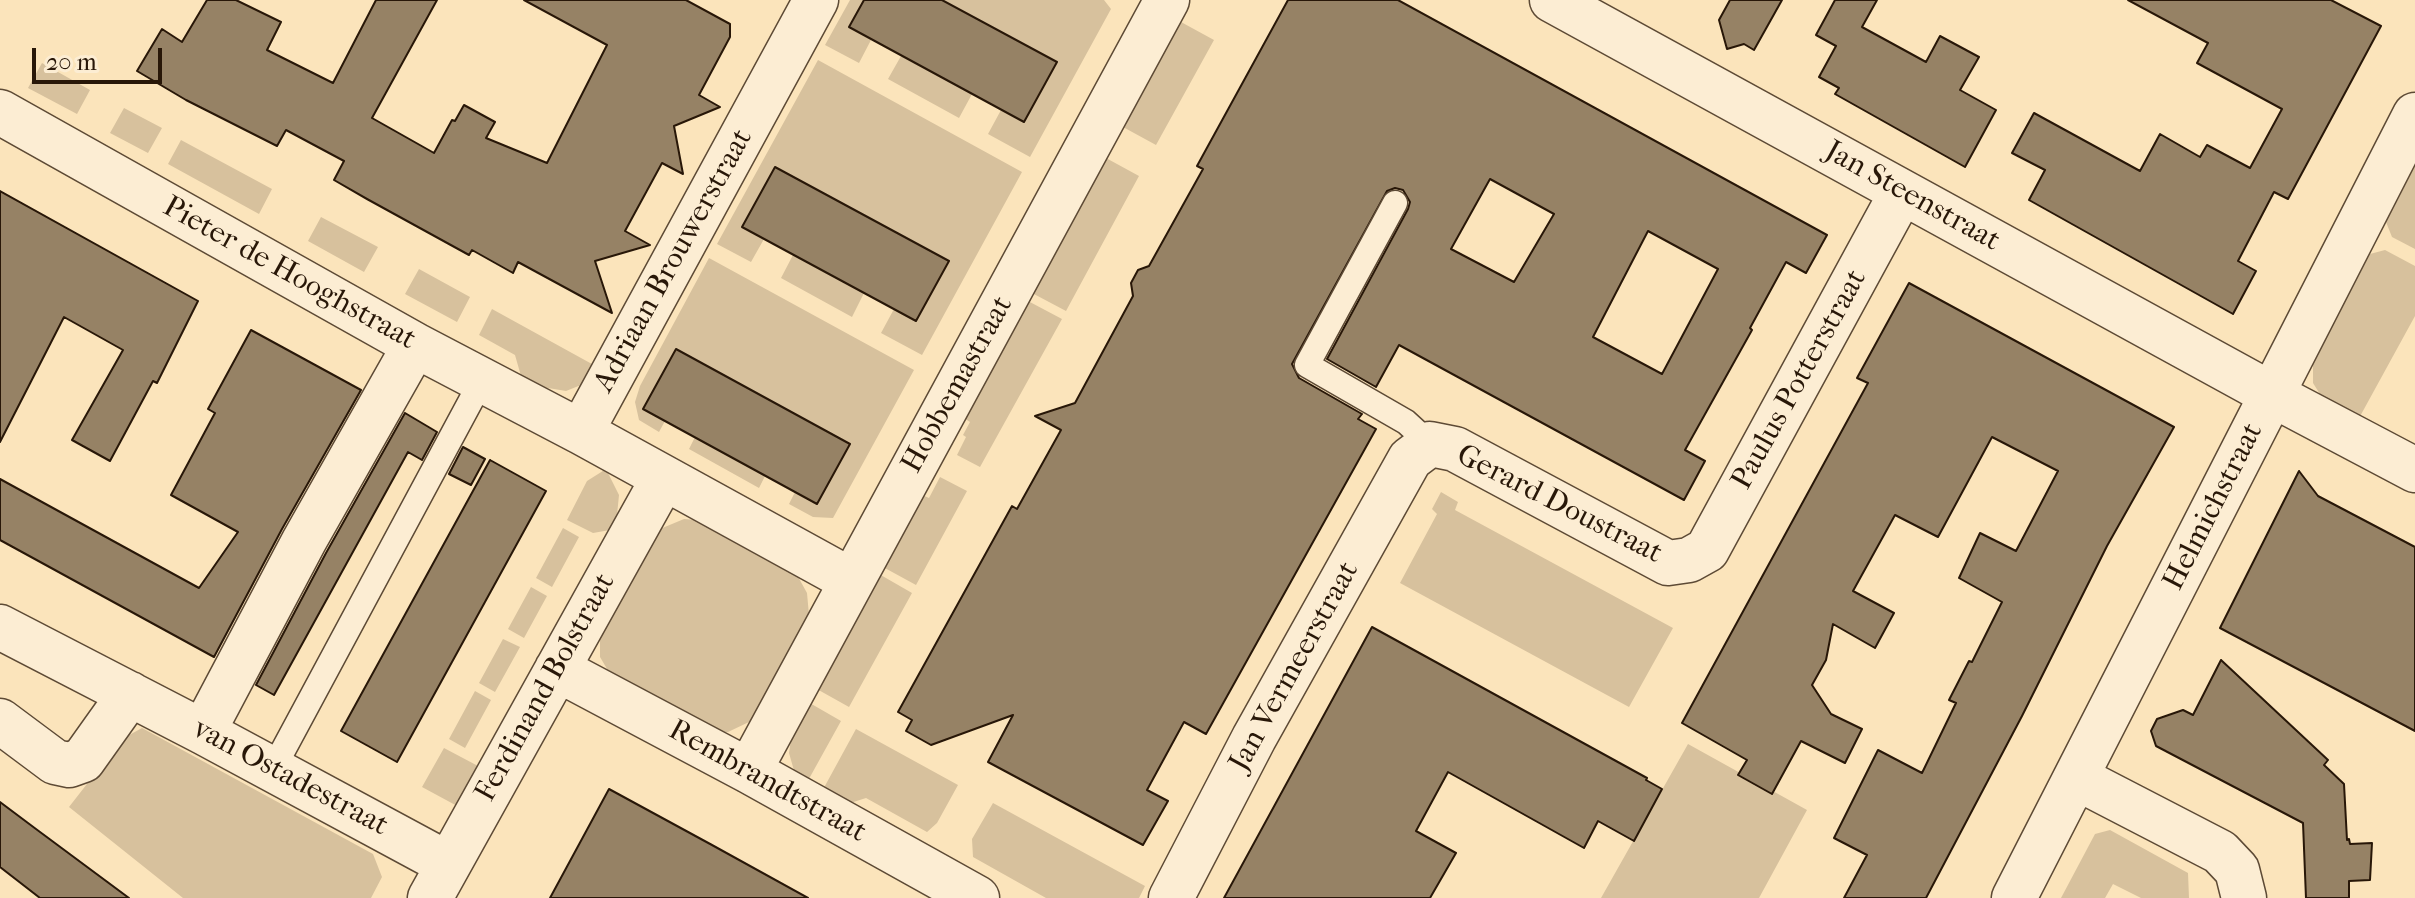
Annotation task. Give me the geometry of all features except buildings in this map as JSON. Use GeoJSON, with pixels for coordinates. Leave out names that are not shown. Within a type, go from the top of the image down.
{"type":"FeatureCollection","features":[{"type":"Feature","properties":{"kind":"street","name":"Hobbemastraat"},"geometry":{"type":"LineString","coordinates":[[749,771],[1167,0]]}},
{"type":"Feature","properties":{"kind":"street","name":"Jan Steenstraat"},"geometry":{"type":"LineString","coordinates":[[1552,0],[2415,470]]}},
{"type":"Feature","properties":{"kind":"street","name":"Adriaan Brouwerstraat"},"geometry":{"type":"LineString","coordinates":[[581,432],[809,3]]}},
{"type":"Feature","properties":{"kind":"street","name":"Pieter de Hooghstraat"},"geometry":{"type":"LineString","coordinates":[[0,112],[415,345],[581,432]]}},
{"type":"Feature","properties":{"kind":"street","name":"Helmichstraat"},"geometry":{"type":"LineString","coordinates":[[2014,898],[2415,115]]}},
{"type":"Feature","properties":{"kind":"street","name":"Paulus Potterstraat"},"geometry":{"type":"LineString","coordinates":[[1689,560],[1707,550],[1902,192]]}},
{"type":"Feature","properties":{"kind":"street"},"geometry":{"type":"LineString","coordinates":[[203,732],[304,541],[415,345]]}},
{"type":"Feature","properties":{"kind":"street"},"geometry":{"type":"LineString","coordinates":[[581,432],[852,581]]}},
{"type":"Feature","properties":{"kind":"street","name":"Gerard Doustraat"},"geometry":{"type":"LineString","coordinates":[[1430,444],[1455,449],[1668,563],[1689,560]]}},
{"type":"Feature","properties":{"kind":"street","name":"Jan Vermeerstraat"},"geometry":{"type":"LineString","coordinates":[[1171,898],[1254,738],[1410,459],[1430,444]]}},
{"type":"Feature","properties":{"kind":"street","name":"Ferdinand Bolstraat"},"geometry":{"type":"LineString","coordinates":[[439,881],[663,479]]}},
{"type":"Feature","properties":{"kind":"street","name":"van Ostadestraat"},"geometry":{"type":"LineString","coordinates":[[0,627],[273,769],[439,881]]}},
{"type":"Feature","properties":{"kind":"street","name":"Rembrandtstraat"},"geometry":{"type":"LineString","coordinates":[[557,669],[977,898]]}},
{"type":"Feature","properties":{"kind":"street"},"geometry":{"type":"LineString","coordinates":[[0,721],[55,762],[69,765],[83,760],[130,694]]}},
{"type":"Feature","properties":{"kind":"street"},"geometry":{"type":"LineString","coordinates":[[2077,778],[2220,852],[2237,870],[2244,898]]}},
{"type":"Feature","properties":{"kind":"lane"},"geometry":{"type":"LineString","coordinates":[[1395,203],[1307,365],[1406,422],[1430,444]]}},
{"type":"Feature","properties":{"kind":"lane"},"geometry":{"type":"LineString","coordinates":[[273,769],[482,380]]}},
{"type":"Feature","properties":{"kind":"shaded area"},"geometry":{"type":"Polygon","coordinates":[[[850,0],[864,0],[849,27],[871,40],[859,63],[825,45],[850,0]]]}},
{"type":"Feature","properties":{"kind":"shaded area"},"geometry":{"type":"Polygon","coordinates":[[[942,0],[1104,0],[1111,9],[1030,157],[988,134],[1001,110],[1024,122],[1056,62],[942,0]]]}},
{"type":"Feature","properties":{"kind":"shaded area"},"geometry":{"type":"Polygon","coordinates":[[[1181,22],[1214,40],[1156,145],[1123,127],[1181,22]]]}},
{"type":"Feature","properties":{"kind":"shaded area"},"geometry":{"type":"Polygon","coordinates":[[[901,56],[972,94],[959,118],[888,79],[901,56]]]}},
{"type":"Feature","properties":{"kind":"shaded area"},"geometry":{"type":"Polygon","coordinates":[[[818,60],[1022,172],[922,355],[881,333],[894,309],[916,321],[948,261],[862,214],[775,167],[764,239],[751,262],[717,244],[818,60]]]}},
{"type":"Feature","properties":{"kind":"shaded area"},"geometry":{"type":"Polygon","coordinates":[[[42,63],[90,90],[77,114],[28,88],[42,63]]]}},
{"type":"Feature","properties":{"kind":"shaded area"},"geometry":{"type":"Polygon","coordinates":[[[124,108],[162,128],[148,153],[110,133],[124,108]]]}},
{"type":"Feature","properties":{"kind":"shaded area"},"geometry":{"type":"Polygon","coordinates":[[[181,140],[272,189],[259,214],[168,164],[181,140]]]}},
{"type":"Feature","properties":{"kind":"shaded area"},"geometry":{"type":"Polygon","coordinates":[[[1106,158],[1139,176],[1066,311],[1032,293],[1106,158]]]}},
{"type":"Feature","properties":{"kind":"shaded area"},"geometry":{"type":"Polygon","coordinates":[[[2415,166],[2415,249],[2392,237],[2386,222],[2415,166]]]}},
{"type":"Feature","properties":{"kind":"shaded area"},"geometry":{"type":"Polygon","coordinates":[[[321,217],[378,247],[364,272],[308,241],[321,217]]]}},
{"type":"Feature","properties":{"kind":"shaded area"},"geometry":{"type":"Polygon","coordinates":[[[2385,250],[2415,266],[2415,316],[2358,420],[2323,399],[2313,383],[2313,361],[2370,254],[2385,250]]]}},
{"type":"Feature","properties":{"kind":"shaded area"},"geometry":{"type":"Polygon","coordinates":[[[793,255],[864,293],[852,317],[781,278],[793,255]]]}},
{"type":"Feature","properties":{"kind":"shaded area"},"geometry":{"type":"Polygon","coordinates":[[[709,258],[914,370],[833,518],[813,517],[789,504],[795,492],[644,409],[665,421],[659,432],[639,420],[635,402],[640,386],[709,258]]]}},
{"type":"Feature","properties":{"kind":"shaded area"},"geometry":{"type":"Polygon","coordinates":[[[419,269],[470,297],[457,322],[405,294],[419,269]]]}},
{"type":"Feature","properties":{"kind":"shaded area"},"geometry":{"type":"Polygon","coordinates":[[[1028,301],[1062,319],[980,467],[957,455],[970,422],[964,418],[1028,301]]]}},
{"type":"Feature","properties":{"kind":"shaded area"},"geometry":{"type":"Polygon","coordinates":[[[492,309],[601,369],[586,383],[566,391],[542,387],[521,376],[515,355],[479,335],[492,309]]]}},
{"type":"Feature","properties":{"kind":"shaded area"},"geometry":{"type":"Polygon","coordinates":[[[695,437],[765,476],[759,488],[689,449],[695,437]]]}},
{"type":"Feature","properties":{"kind":"shaded area"},"geometry":{"type":"Polygon","coordinates":[[[606,469],[619,495],[617,515],[610,530],[593,533],[567,520],[587,481],[606,469]]]}},
{"type":"Feature","properties":{"kind":"shaded area"},"geometry":{"type":"Polygon","coordinates":[[[940,477],[967,491],[916,585],[883,567],[922,495],[929,498],[940,477]]]}},
{"type":"Feature","properties":{"kind":"shaded area"},"geometry":{"type":"Polygon","coordinates":[[[1441,492],[1458,502],[1455,510],[1673,628],[1629,707],[1400,583],[1437,514],[1432,509],[1441,492]]]}},
{"type":"Feature","properties":{"kind":"shaded area"},"geometry":{"type":"Polygon","coordinates":[[[684,519],[697,520],[796,573],[807,593],[809,615],[756,715],[728,732],[713,733],[613,679],[600,657],[600,634],[660,529],[684,519]]]}},
{"type":"Feature","properties":{"kind":"shaded area"},"geometry":{"type":"Polygon","coordinates":[[[563,528],[579,537],[552,587],[536,578],[563,528]]]}},
{"type":"Feature","properties":{"kind":"shaded area"},"geometry":{"type":"Polygon","coordinates":[[[879,574],[912,593],[849,707],[815,688],[879,574]]]}},
{"type":"Feature","properties":{"kind":"shaded area"},"geometry":{"type":"Polygon","coordinates":[[[531,587],[547,596],[524,638],[508,629],[531,587]]]}},
{"type":"Feature","properties":{"kind":"shaded area"},"geometry":{"type":"Polygon","coordinates":[[[503,639],[520,647],[495,692],[479,683],[503,639]]]}},
{"type":"Feature","properties":{"kind":"shaded area"},"geometry":{"type":"Polygon","coordinates":[[[475,691],[491,700],[465,748],[449,739],[475,691]]]}},
{"type":"Feature","properties":{"kind":"shaded area"},"geometry":{"type":"Polygon","coordinates":[[[808,702],[841,721],[805,786],[795,774],[789,753],[792,732],[808,702]]]}},
{"type":"Feature","properties":{"kind":"shaded area"},"geometry":{"type":"Polygon","coordinates":[[[142,728],[373,854],[382,877],[371,898],[183,898],[69,807],[122,739],[142,728]]]}},
{"type":"Feature","properties":{"kind":"shaded area"},"geometry":{"type":"Polygon","coordinates":[[[856,729],[958,785],[937,823],[927,832],[866,798],[841,806],[820,795],[856,729]]]}},
{"type":"Feature","properties":{"kind":"shaded area"},"geometry":{"type":"Polygon","coordinates":[[[1688,744],[1807,810],[1759,898],[1601,898],[1688,744]]]}},
{"type":"Feature","properties":{"kind":"shaded area"},"geometry":{"type":"Polygon","coordinates":[[[444,748],[478,766],[479,770],[459,807],[422,787],[444,748]]]}},
{"type":"Feature","properties":{"kind":"shaded area"},"geometry":{"type":"Polygon","coordinates":[[[993,803],[1145,886],[1139,898],[1046,898],[973,857],[972,839],[993,803]]]}},
{"type":"Feature","properties":{"kind":"shaded area"},"geometry":{"type":"Polygon","coordinates":[[[2110,830],[2188,873],[2189,898],[2141,898],[2113,884],[2105,898],[2061,898],[2095,834],[2110,830]]]}}]}
